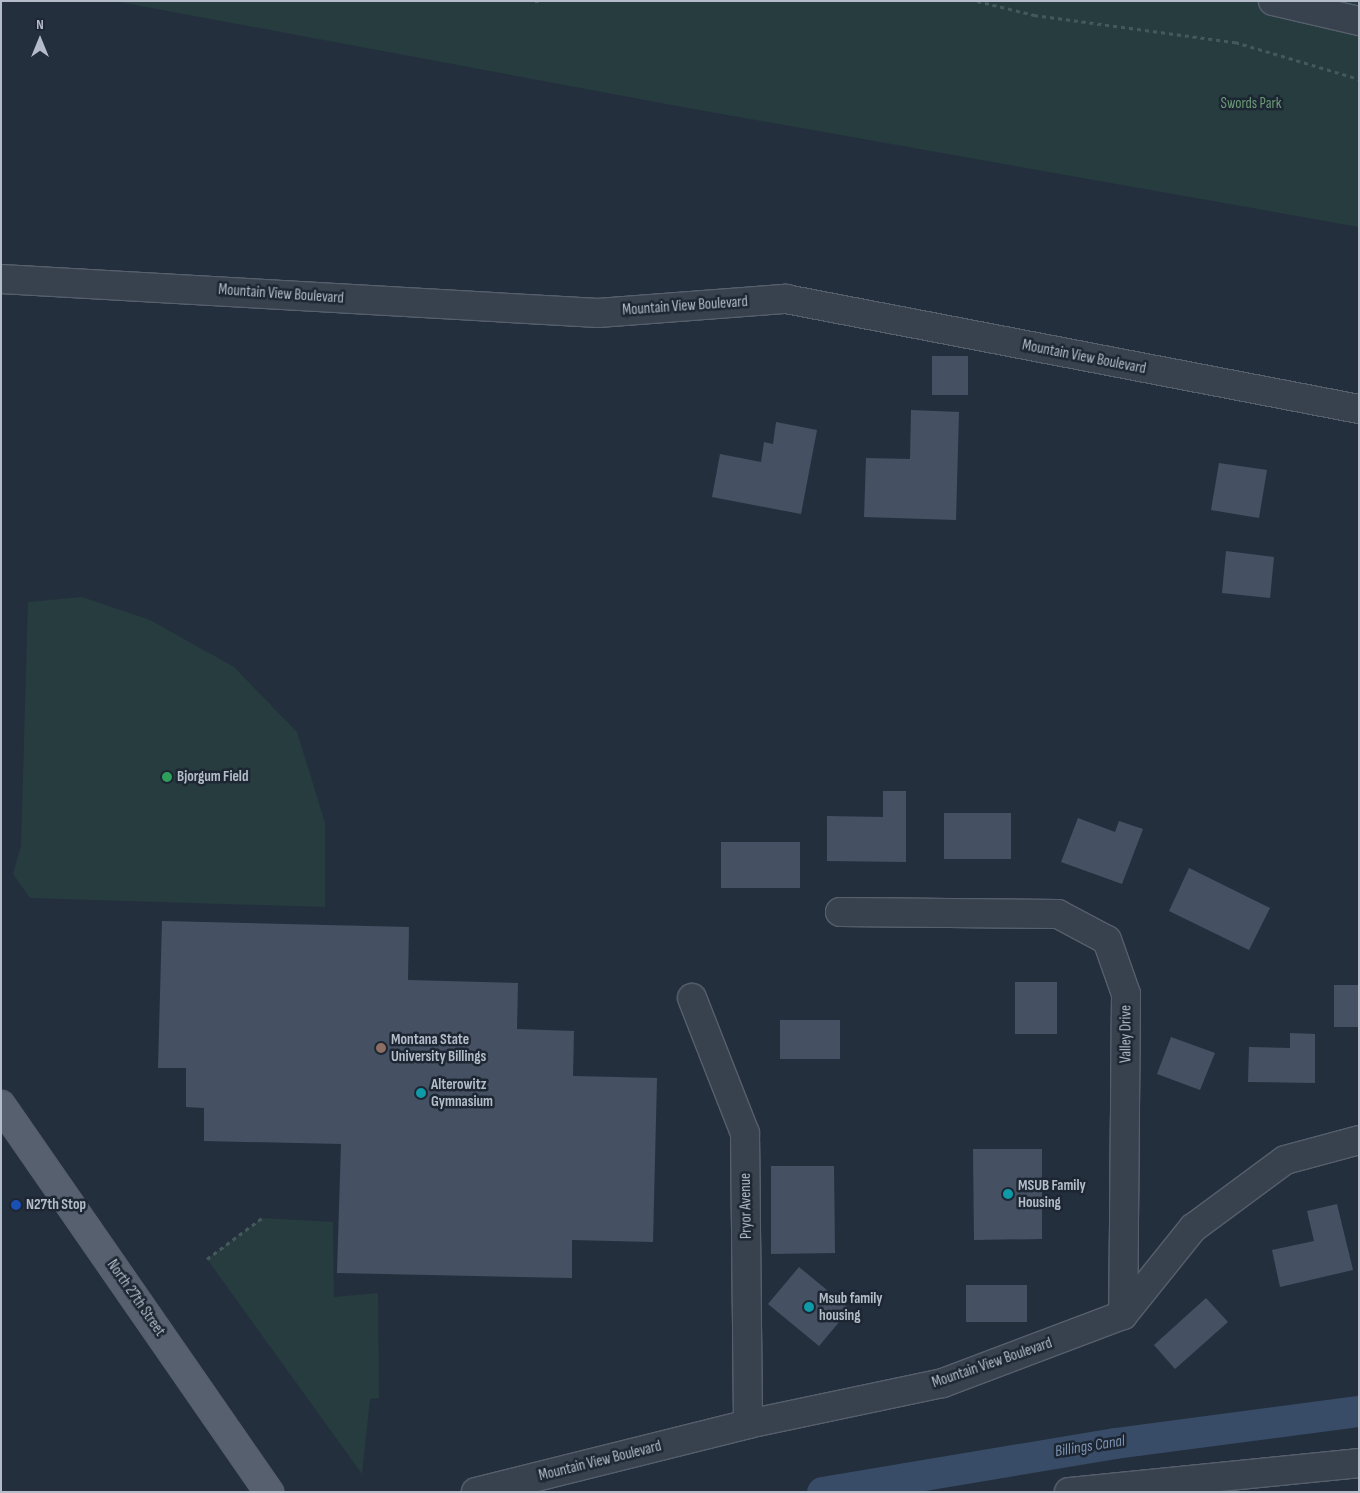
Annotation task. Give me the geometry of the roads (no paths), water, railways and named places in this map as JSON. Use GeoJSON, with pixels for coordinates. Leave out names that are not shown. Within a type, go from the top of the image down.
{"type":"FeatureCollection","features":[{"type":"Feature","properties":{"kind":"main road","name":"North 27th Street"},"geometry":{"type":"LineString","coordinates":[[1,1106],[269,1492]]}},
{"type":"Feature","properties":{"kind":"street"},"geometry":{"type":"LineString","coordinates":[[1273,1],[1359,21]]}},
{"type":"Feature","properties":{"kind":"street","name":"Mountain View Boulevard"},"geometry":{"type":"LineString","coordinates":[[1,279],[598,313],[786,299],[1359,409]]}},
{"type":"Feature","properties":{"kind":"street","name":"Valley Drive"},"geometry":{"type":"LineString","coordinates":[[840,912],[1058,914],[1107,940],[1126,994],[1124,1315]]}},
{"type":"Feature","properties":{"kind":"street","name":"Pryor Avenue"},"geometry":{"type":"LineString","coordinates":[[692,998],[745,1133],[748,1424]]}},
{"type":"Feature","properties":{"kind":"street"},"geometry":{"type":"LineString","coordinates":[[1124,1315],[1193,1228],[1269,1171],[1284,1160],[1359,1140]]}},
{"type":"Feature","properties":{"kind":"street","name":"Mountain View Boulevard"},"geometry":{"type":"LineString","coordinates":[[476,1492],[748,1424],[943,1383],[1124,1315]]}},
{"type":"Feature","properties":{"kind":"street"},"geometry":{"type":"LineString","coordinates":[[1069,1492],[1359,1463]]}},
{"type":"Feature","properties":{"kind":"waterway","name":"Billings Canal"},"geometry":{"type":"LineString","coordinates":[[822,1492],[1115,1443],[1359,1411]]}},
{"type":"Feature","properties":{"kind":"place","name":"Bjorgum Field"},"geometry":{"type":"Point","coordinates":[167,777]}},
{"type":"Feature","properties":{"kind":"place","name":"Montana State University Billings"},"geometry":{"type":"Point","coordinates":[381,1048]}},
{"type":"Feature","properties":{"kind":"place","name":"Alterowitz Gymnasium"},"geometry":{"type":"Point","coordinates":[421,1093]}},
{"type":"Feature","properties":{"kind":"place","name":"MSUB Family Housing"},"geometry":{"type":"Point","coordinates":[1008,1194]}},
{"type":"Feature","properties":{"kind":"place","name":"N27th Stop"},"geometry":{"type":"Point","coordinates":[16,1205]}},
{"type":"Feature","properties":{"kind":"place","name":"Msub family housing"},"geometry":{"type":"Point","coordinates":[809,1307]}},
{"type":"Feature","properties":{"kind":"park label","name":"Swords Park"},"geometry":{"type":"Point","coordinates":[1251,104]}}]}
